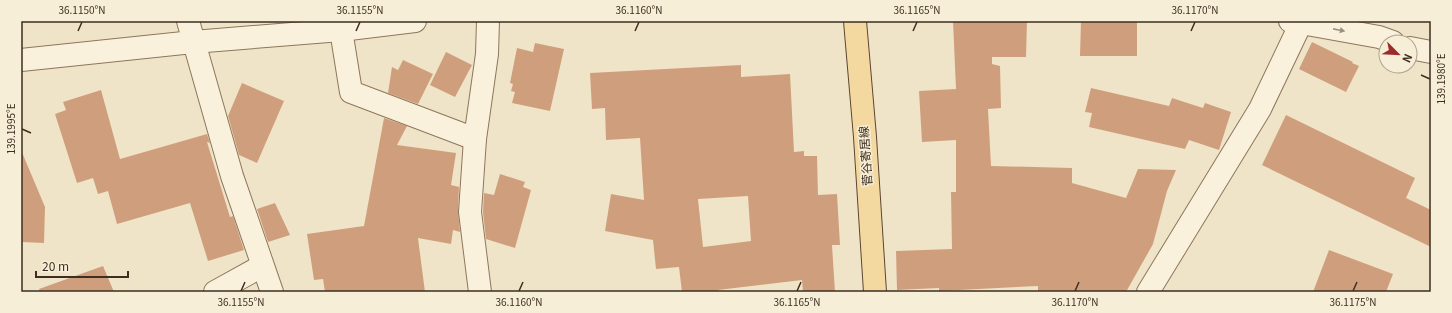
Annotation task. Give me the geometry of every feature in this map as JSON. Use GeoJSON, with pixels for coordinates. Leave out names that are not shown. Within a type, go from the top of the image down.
{"type":"FeatureCollection","features":[{"type":"Feature","properties":{"kind":"main road","name":"菅谷寄居線"},"geometry":{"type":"LineString","coordinates":[[855,21],[865,137],[875,292]]}},
{"type":"Feature","properties":{"kind":"street"},"geometry":{"type":"LineString","coordinates":[[21,60],[191,31],[341,30],[415,21]]}},
{"type":"Feature","properties":{"kind":"street"},"geometry":{"type":"LineString","coordinates":[[480,292],[470,212],[475,139],[487,54],[488,21]]}},
{"type":"Feature","properties":{"kind":"street"},"geometry":{"type":"LineString","coordinates":[[1148,292],[1260,108],[1298,22],[1378,37]]}},
{"type":"Feature","properties":{"kind":"street"},"geometry":{"type":"LineString","coordinates":[[341,30],[352,92],[475,139]]}},
{"type":"Feature","properties":{"kind":"street"},"geometry":{"type":"LineString","coordinates":[[191,31],[232,176],[272,292]]}},
{"type":"Feature","properties":{"kind":"street"},"geometry":{"type":"LineString","coordinates":[[1418,50],[1431,52]]}},
{"type":"Feature","properties":{"kind":"street"},"geometry":{"type":"LineString","coordinates":[[215,292],[262,266]]}},
{"type":"Feature","properties":{"kind":"building"},"geometry":{"type":"Polygon","coordinates":[[[953,21],[1027,21],[1026,57],[992,57],[992,64],[1000,66],[1001,108],[988,109],[991,166],[1072,168],[1072,183],[1126,198],[1138,169],[1176,170],[1167,191],[1153,244],[1126,292],[1038,292],[1038,286],[939,291],[939,288],[897,290],[896,251],[952,249],[951,192],[956,192],[956,140],[922,142],[919,91],[956,89],[953,21]]]}},
{"type":"Feature","properties":{"kind":"building"},"geometry":{"type":"Polygon","coordinates":[[[1081,21],[1137,21],[1137,56],[1080,56],[1081,21]]]}},
{"type":"Feature","properties":{"kind":"building"},"geometry":{"type":"Polygon","coordinates":[[[1312,42],[1359,66],[1346,92],[1299,69],[1312,42]]]}},
{"type":"Feature","properties":{"kind":"building"},"geometry":{"type":"Polygon","coordinates":[[[535,43],[564,49],[550,111],[512,103],[515,92],[511,91],[513,84],[510,83],[517,48],[533,52],[535,43]]]}},
{"type":"Feature","properties":{"kind":"building"},"geometry":{"type":"Polygon","coordinates":[[[446,52],[472,65],[455,97],[430,85],[446,52]]]}},
{"type":"Feature","properties":{"kind":"building"},"geometry":{"type":"Polygon","coordinates":[[[403,60],[433,74],[418,104],[388,93],[392,67],[398,70],[403,60]]]}},
{"type":"Feature","properties":{"kind":"building"},"geometry":{"type":"Polygon","coordinates":[[[741,65],[741,77],[790,74],[794,152],[804,151],[804,156],[817,156],[818,195],[837,194],[840,245],[832,245],[835,292],[803,292],[802,280],[718,290],[719,292],[682,292],[679,267],[656,269],[653,240],[605,231],[611,194],[644,200],[640,138],[606,140],[605,108],[592,109],[590,73],[741,65]],[[748,196],[698,199],[703,247],[751,241],[748,196]]]}},
{"type":"Feature","properties":{"kind":"building"},"geometry":{"type":"Polygon","coordinates":[[[242,83],[284,101],[257,163],[239,155],[228,116],[242,83]]]}},
{"type":"Feature","properties":{"kind":"building"},"geometry":{"type":"Polygon","coordinates":[[[1091,88],[1169,106],[1172,98],[1203,108],[1205,103],[1231,112],[1219,150],[1189,140],[1185,149],[1089,127],[1092,113],[1085,112],[1091,88]]]}},
{"type":"Feature","properties":{"kind":"building"},"geometry":{"type":"Polygon","coordinates":[[[101,90],[120,159],[207,134],[210,143],[207,142],[230,217],[233,216],[244,250],[208,261],[190,203],[117,224],[108,191],[98,194],[93,178],[77,183],[55,114],[66,110],[63,102],[101,90]]]}},
{"type":"Feature","properties":{"kind":"building"},"geometry":{"type":"Polygon","coordinates":[[[1286,115],[1415,178],[1406,198],[1431,210],[1431,247],[1262,165],[1286,115]]]}},
{"type":"Feature","properties":{"kind":"building"},"geometry":{"type":"Polygon","coordinates":[[[384,118],[407,126],[397,145],[456,153],[451,185],[459,187],[458,211],[460,232],[453,230],[451,244],[418,238],[425,292],[325,292],[323,279],[314,280],[307,234],[364,226],[384,118]]]}},
{"type":"Feature","properties":{"kind":"building"},"geometry":{"type":"Polygon","coordinates":[[[21,150],[45,207],[44,243],[21,242],[21,150]]]}},
{"type":"Feature","properties":{"kind":"building"},"geometry":{"type":"Polygon","coordinates":[[[500,174],[525,182],[523,187],[531,190],[515,248],[486,239],[483,212],[484,193],[494,195],[500,174]]]}},
{"type":"Feature","properties":{"kind":"building"},"geometry":{"type":"Polygon","coordinates":[[[275,203],[290,235],[268,242],[257,209],[275,203]]]}},
{"type":"Feature","properties":{"kind":"building"},"geometry":{"type":"Polygon","coordinates":[[[1329,250],[1393,274],[1386,292],[1313,292],[1329,250]]]}},
{"type":"Feature","properties":{"kind":"building"},"geometry":{"type":"Polygon","coordinates":[[[103,266],[114,292],[40,292],[39,289],[103,266]]]}}]}
